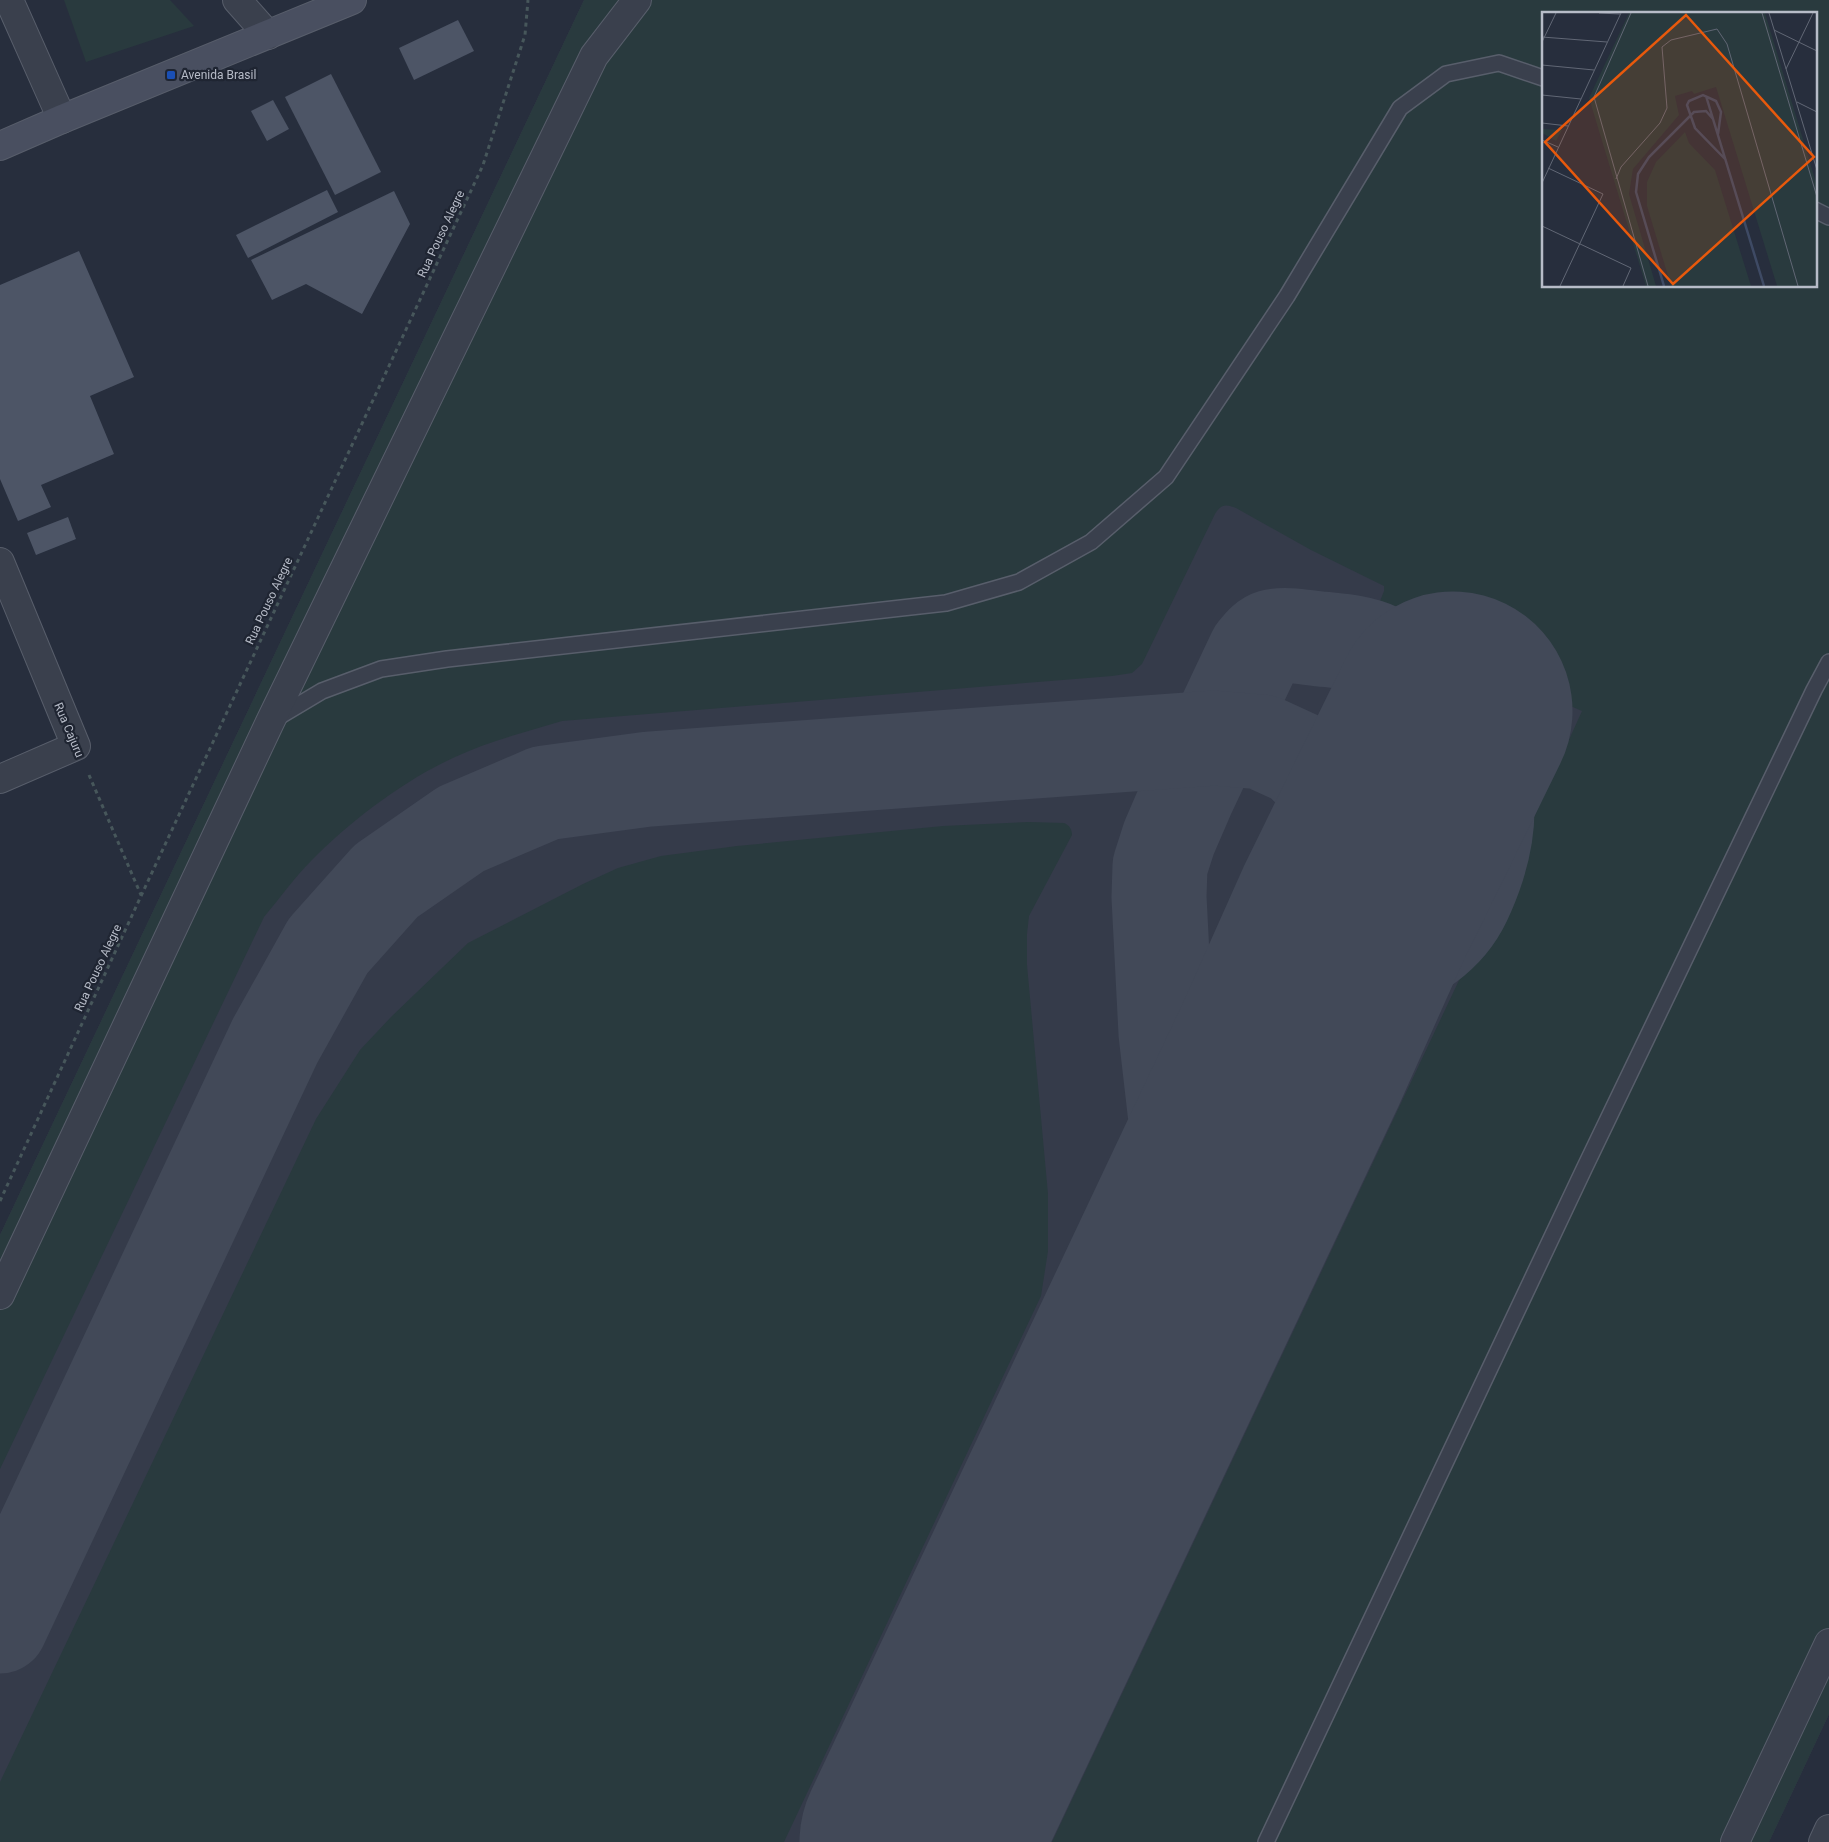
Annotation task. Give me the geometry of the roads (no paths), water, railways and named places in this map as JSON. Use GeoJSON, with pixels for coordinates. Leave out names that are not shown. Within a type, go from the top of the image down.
{"type":"FeatureCollection","features":[{"type":"Feature","properties":{"kind":"main road"},"geometry":{"type":"LineString","coordinates":[[0,146],[352,0]]}},
{"type":"Feature","properties":{"kind":"street"},"geometry":{"type":"LineString","coordinates":[[8,0],[62,119]]}},
{"type":"Feature","properties":{"kind":"street"},"geometry":{"type":"LineString","coordinates":[[237,0],[268,35]]}},
{"type":"Feature","properties":{"kind":"street"},"geometry":{"type":"LineString","coordinates":[[0,1295],[270,722],[594,56],[637,0]]}},
{"type":"Feature","properties":{"kind":"street","name":"Rua Cajuru"},"geometry":{"type":"LineString","coordinates":[[0,562],[76,746],[0,779]]}},
{"type":"Feature","properties":{"kind":"street"},"geometry":{"type":"LineString","coordinates":[[1735,1842],[1829,1643]]}},
{"type":"Feature","properties":{"kind":"street"},"geometry":{"type":"LineString","coordinates":[[1823,1842],[1829,1830]]}},
{"type":"Feature","properties":{"kind":"lane"},"geometry":{"type":"LineString","coordinates":[[270,722],[322,691],[381,669],[448,659],[946,603],[1019,582],[1091,542],[1166,477],[1287,296],[1400,108],[1446,74],[1499,63],[1542,78]]}},
{"type":"Feature","properties":{"kind":"lane"},"geometry":{"type":"LineString","coordinates":[[1816,210],[1829,217]]}},
{"type":"Feature","properties":{"kind":"lane"},"geometry":{"type":"LineString","coordinates":[[1266,1842],[1584,1169],[1829,662]]}},
{"type":"Feature","properties":{"kind":"place","name":"Avenida Brasil"},"geometry":{"type":"Point","coordinates":[171,75]}}]}
